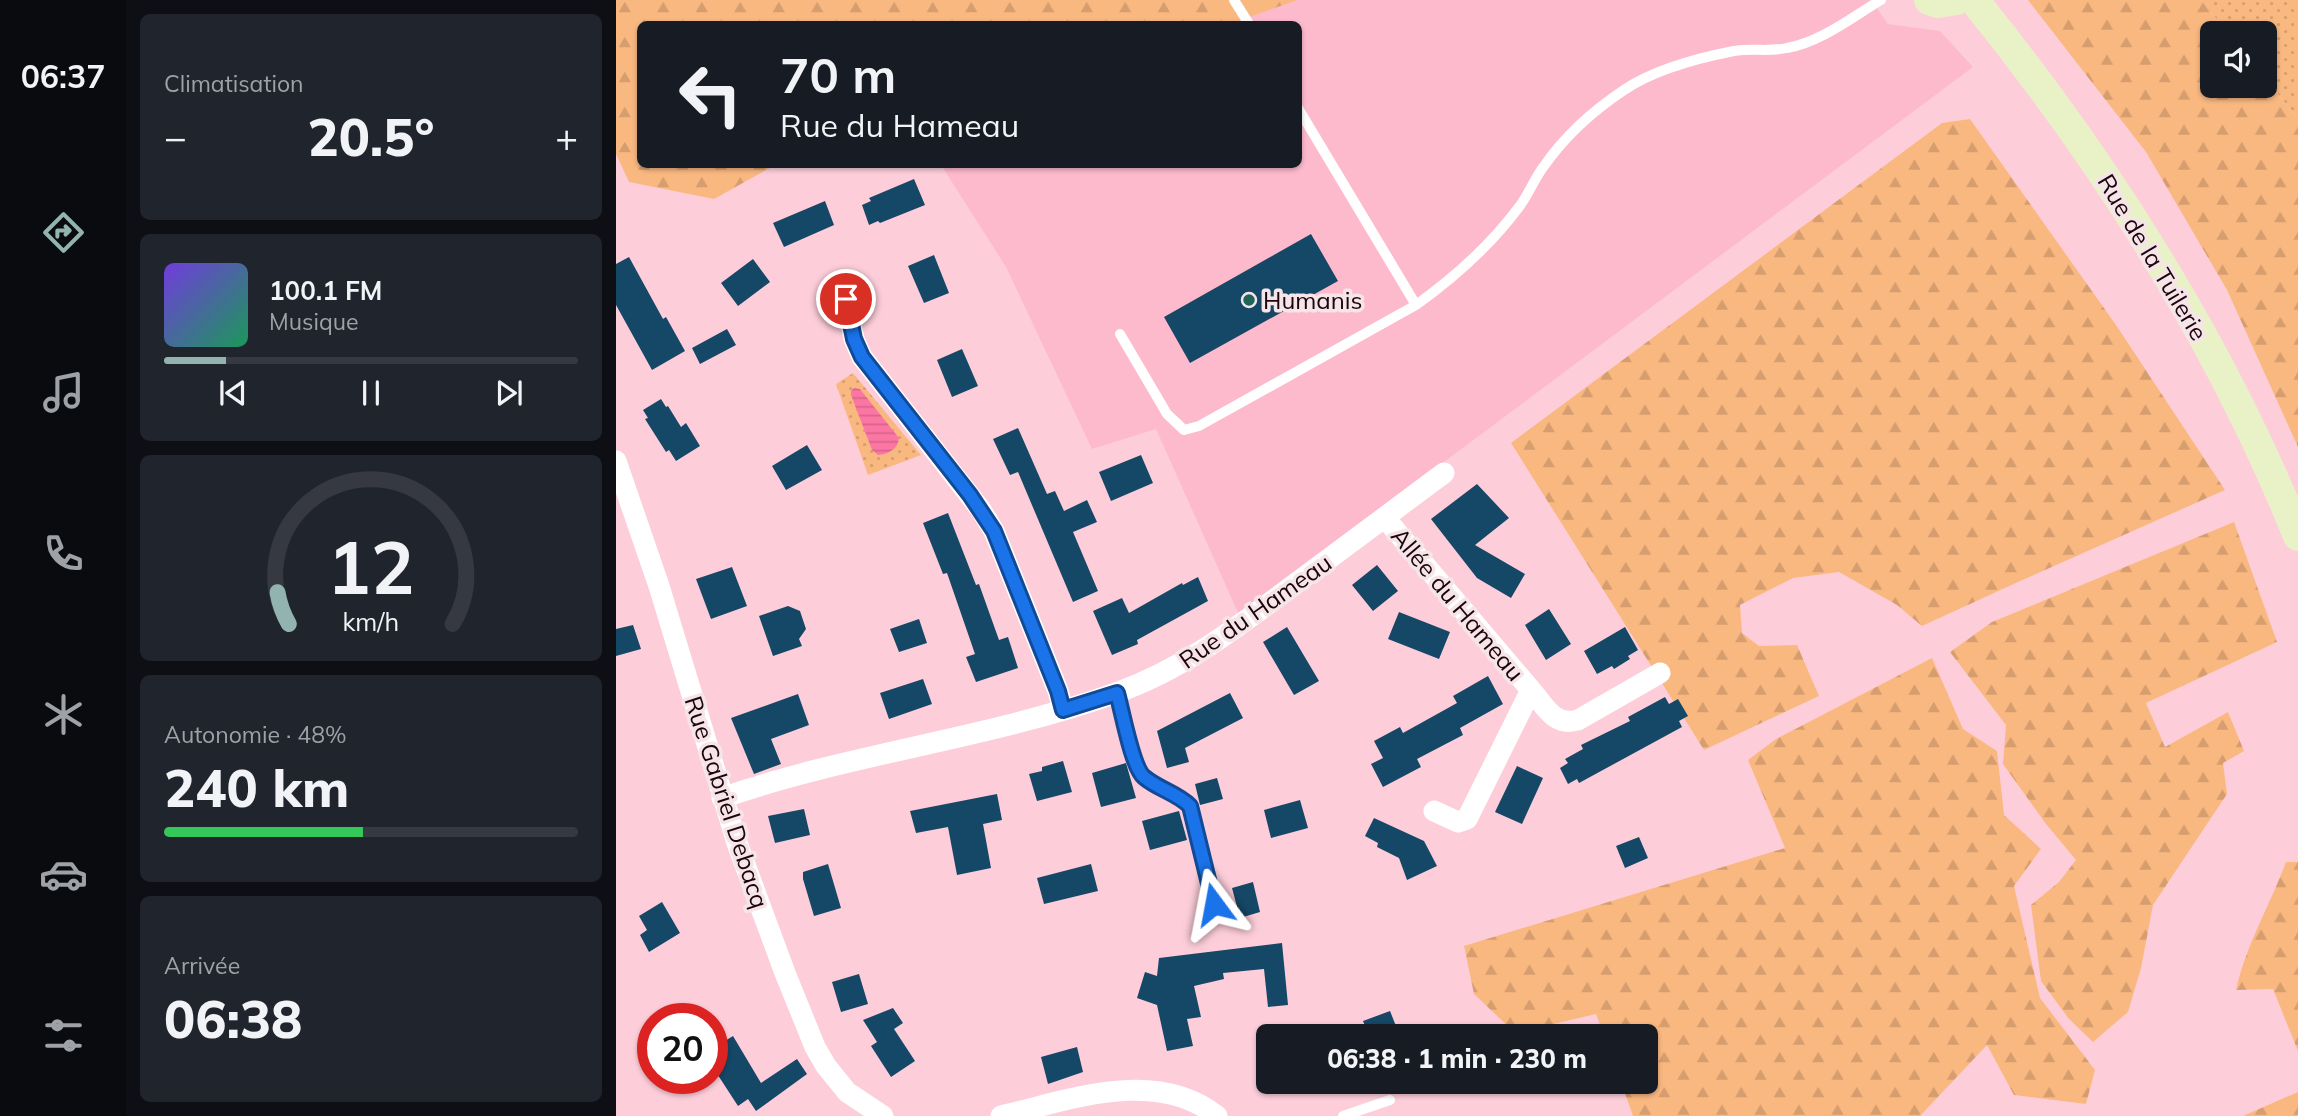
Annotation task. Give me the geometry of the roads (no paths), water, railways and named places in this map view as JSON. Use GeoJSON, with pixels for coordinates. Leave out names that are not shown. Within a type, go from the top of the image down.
{"type":"FeatureCollection","features":[{"type":"Feature","properties":{"kind":"street"},"geometry":{"type":"LineString","coordinates":[[1929,0],[1938,3],[1957,0]]}},
{"type":"Feature","properties":{"kind":"street","name":"Rue de la Tuilerie"},"geometry":{"type":"LineString","coordinates":[[1974,0],[2064,116],[2106,177],[2197,325],[2277,484],[2298,536]]}},
{"type":"Feature","properties":{"kind":"street"},"geometry":{"type":"LineString","coordinates":[[846,299],[854,339],[862,357],[968,492],[994,531],[1058,691],[1063,710]]}},
{"type":"Feature","properties":{"kind":"street","name":"Rue Gabriel Debacq"},"geometry":{"type":"LineString","coordinates":[[616,461],[659,586],[722,798],[782,966],[815,1047],[826,1066],[847,1091],[883,1116]]}},
{"type":"Feature","properties":{"kind":"street","name":"Rue du Hameau"},"geometry":{"type":"LineString","coordinates":[[722,798],[902,749],[990,730],[1117,693],[1195,656],[1444,473]]}},
{"type":"Feature","properties":{"kind":"street","name":"Allée du Hameau"},"geometry":{"type":"LineString","coordinates":[[1385,518],[1556,719],[1567,723],[1578,720],[1660,673]]}},
{"type":"Feature","properties":{"kind":"street","name":"Allée du Hameau"},"geometry":{"type":"LineString","coordinates":[[1434,811],[1458,822],[1468,819],[1531,690]]}},
{"type":"Feature","properties":{"kind":"street"},"geometry":{"type":"LineString","coordinates":[[1001,1116],[1125,1090],[1177,1094],[1217,1116]]}},
{"type":"Feature","properties":{"kind":"lane"},"geometry":{"type":"LineString","coordinates":[[1234,0],[1247,21]]}},
{"type":"Feature","properties":{"kind":"lane"},"geometry":{"type":"LineString","coordinates":[[1120,334],[1167,415],[1184,430],[1191,430],[1416,305],[1446,283],[1491,242],[1522,204],[1543,166],[1566,138],[1627,88],[1651,75],[1736,51],[1786,49],[1806,43],[1881,0]]}},
{"type":"Feature","properties":{"kind":"lane"},"geometry":{"type":"LineString","coordinates":[[1302,115],[1416,305]]}},
{"type":"Feature","properties":{"kind":"lane"},"geometry":{"type":"LineString","coordinates":[[1117,693],[1137,766],[1144,777],[1182,798],[1190,806],[1214,904]]}},
{"type":"Feature","properties":{"kind":"lane"},"geometry":{"type":"LineString","coordinates":[[1343,1116],[1390,1100]]}},
{"type":"Feature","properties":{"kind":"place","name":"Humanis"},"geometry":{"type":"Point","coordinates":[1249,300]}}]}
